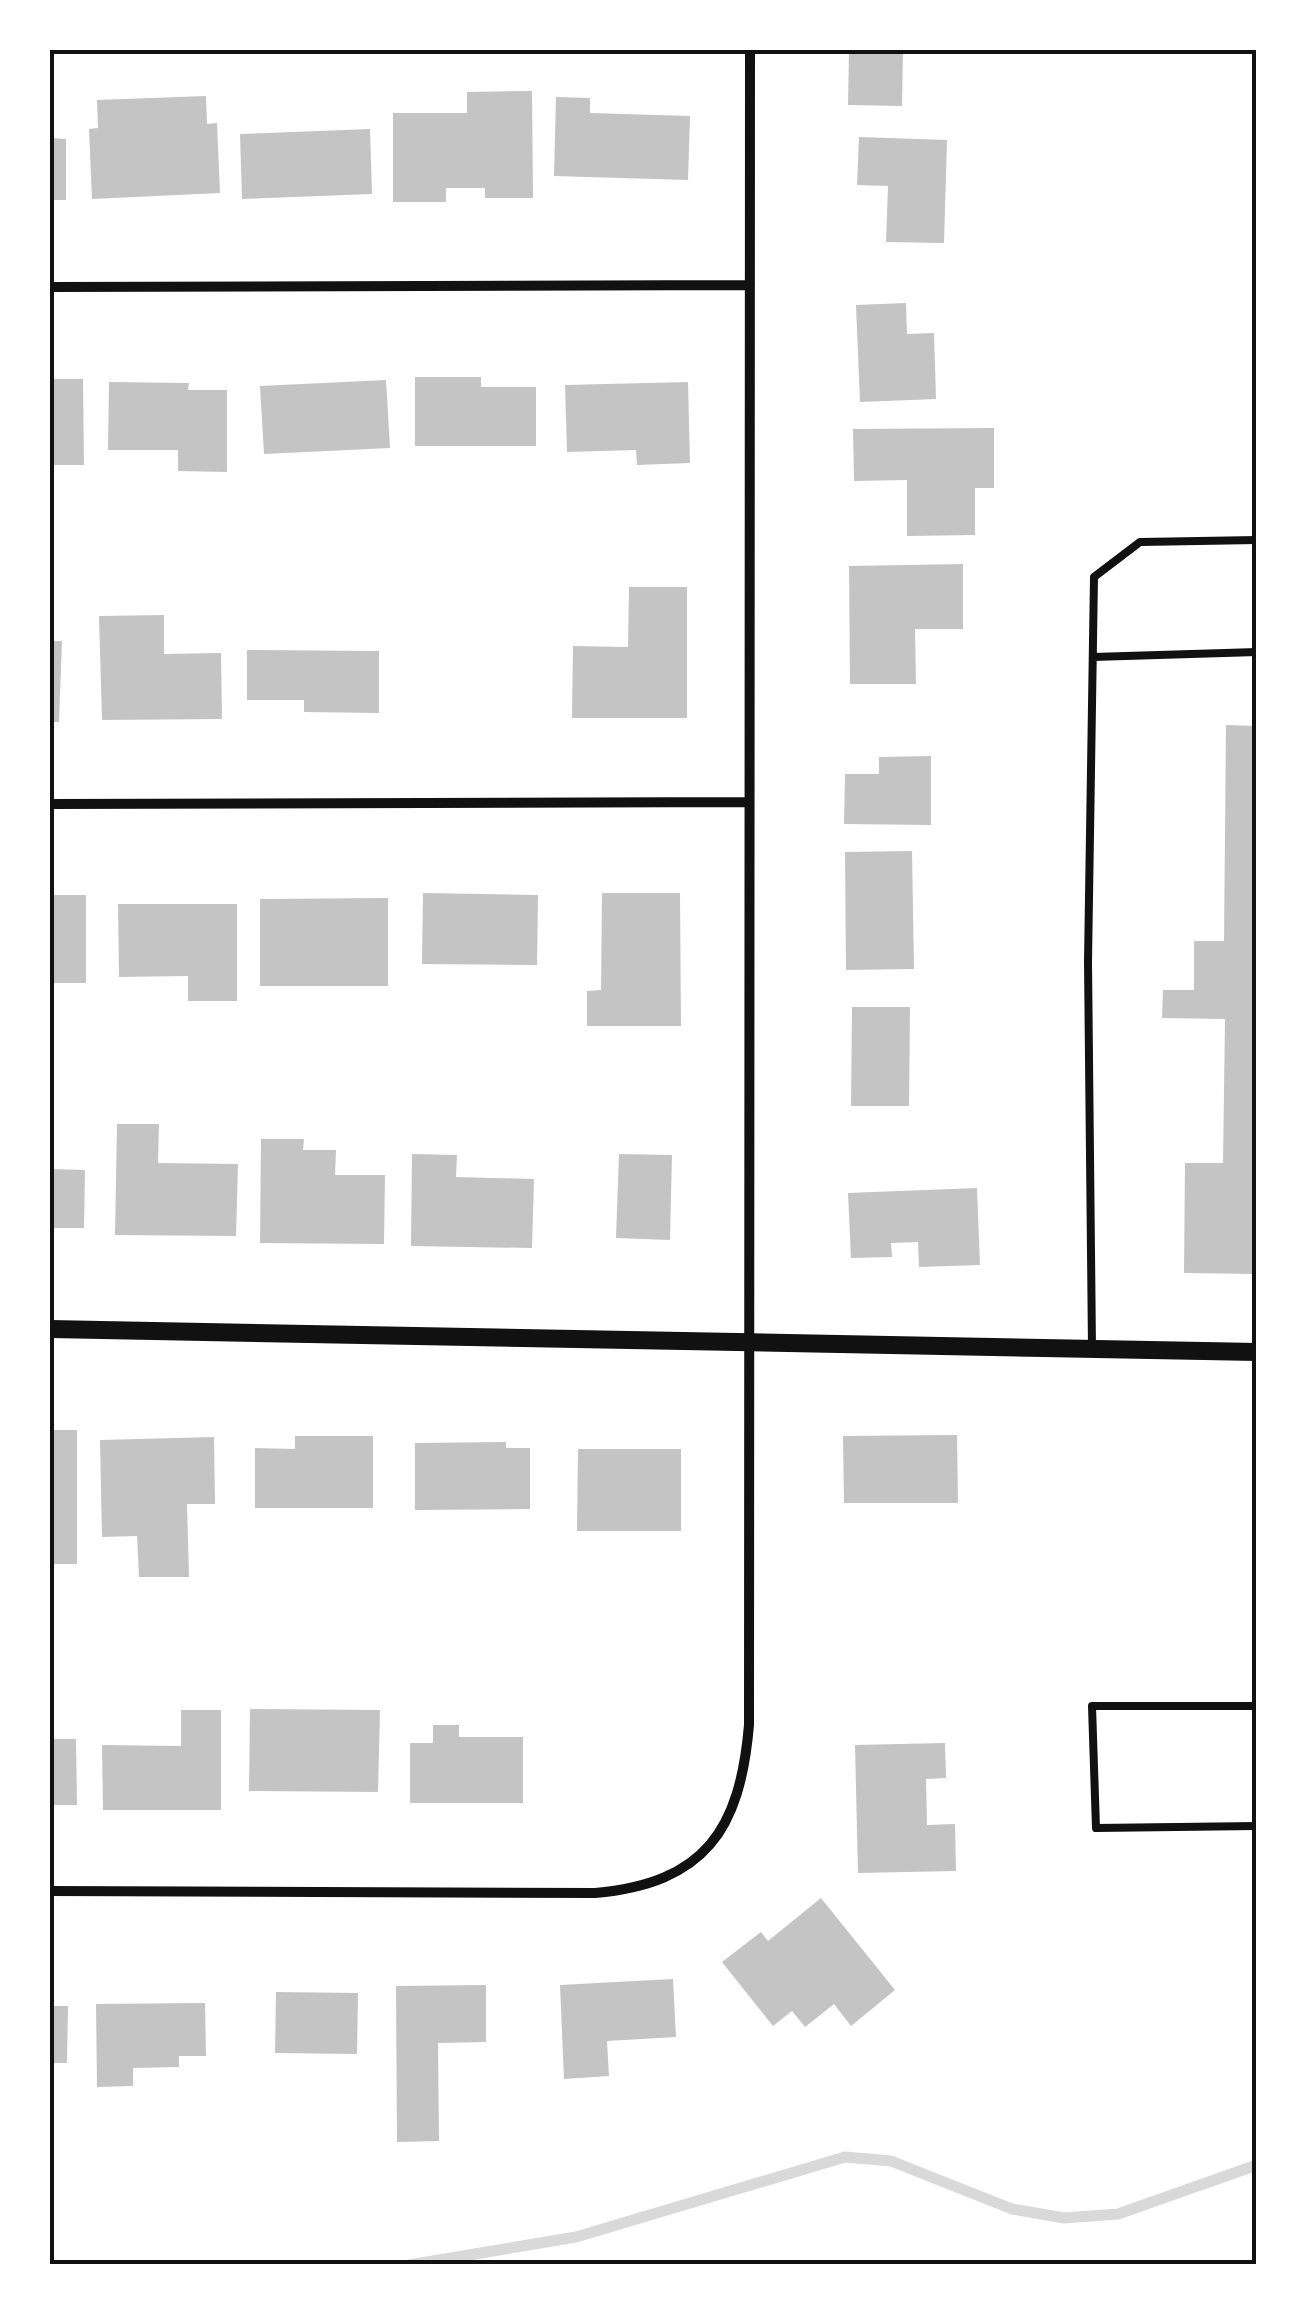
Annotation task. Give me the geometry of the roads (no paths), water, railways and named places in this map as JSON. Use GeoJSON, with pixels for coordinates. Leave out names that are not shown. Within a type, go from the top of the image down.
{"type":"FeatureCollection","features":[{"type":"Feature","properties":{"kind":"street"},"geometry":{"type":"LineString","coordinates":[[50,1891],[595,1893],[638,1889],[671,1877],[697,1860],[734,1808],[745,1774],[749,1725],[750,50]]}},
{"type":"Feature","properties":{"kind":"street"},"geometry":{"type":"LineString","coordinates":[[50,287],[750,285]]}},
{"type":"Feature","properties":{"kind":"street"},"geometry":{"type":"LineString","coordinates":[[50,804],[749,802]]}},
{"type":"Feature","properties":{"kind":"street"},"geometry":{"type":"LineString","coordinates":[[50,1328],[1257,1352]]}},
{"type":"Feature","properties":{"kind":"lane"},"geometry":{"type":"LineString","coordinates":[[1092,1350],[1088,962],[1094,578],[1140,542],[1257,540]]}},
{"type":"Feature","properties":{"kind":"lane"},"geometry":{"type":"LineString","coordinates":[[1093,657],[1257,652]]}},
{"type":"Feature","properties":{"kind":"lane"},"geometry":{"type":"LineString","coordinates":[[1257,1706],[1092,1706],[1096,1828],[1257,1826]]}},
{"type":"Feature","properties":{"kind":"waterway"},"geometry":{"type":"LineString","coordinates":[[409,2265],[576,2237],[845,2157],[891,2161],[1012,2209],[1064,2218],[1118,2214],[1257,2165]]}}]}
